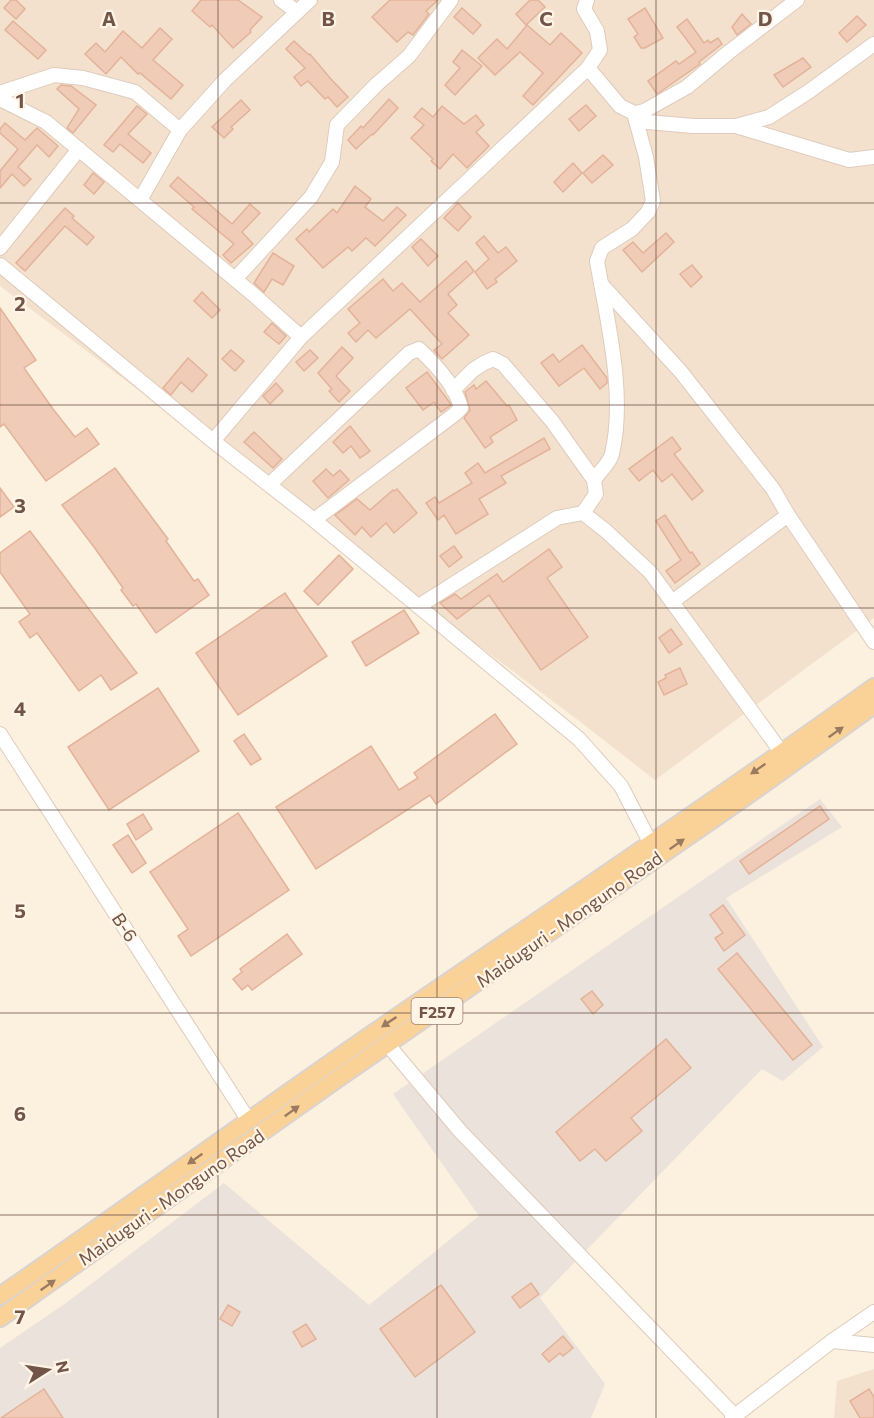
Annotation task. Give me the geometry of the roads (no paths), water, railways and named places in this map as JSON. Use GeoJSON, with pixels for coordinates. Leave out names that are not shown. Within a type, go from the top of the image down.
{"type":"FeatureCollection","features":[{"type":"Feature","properties":{"kind":"main road","name":"Maiduguri - Monguno Road"},"geometry":{"type":"LineString","coordinates":[[0,1296],[874,687]]}},
{"type":"Feature","properties":{"kind":"main road","name":"Maiduguri - Monguno Road"},"geometry":{"type":"LineString","coordinates":[[0,1318],[874,705]]}},
{"type":"Feature","properties":{"kind":"street"},"geometry":{"type":"LineString","coordinates":[[280,0],[297,12]]}},
{"type":"Feature","properties":{"kind":"street"},"geometry":{"type":"LineString","coordinates":[[140,200],[180,130],[225,80],[310,0]]}},
{"type":"Feature","properties":{"kind":"street"},"geometry":{"type":"LineString","coordinates":[[235,279],[311,197],[332,162],[337,125],[375,85],[408,56],[451,0]]}},
{"type":"Feature","properties":{"kind":"street"},"geometry":{"type":"LineString","coordinates":[[213,441],[301,337],[588,68],[600,50],[597,31],[584,9],[587,0]]}},
{"type":"Feature","properties":{"kind":"street"},"geometry":{"type":"LineString","coordinates":[[635,117],[687,87],[797,0]]}},
{"type":"Feature","properties":{"kind":"street"},"geometry":{"type":"LineString","coordinates":[[588,68],[621,106],[635,117],[693,126],[736,126],[769,117],[874,44]]}},
{"type":"Feature","properties":{"kind":"street"},"geometry":{"type":"LineString","coordinates":[[0,93],[54,75],[83,78],[135,93],[180,130]]}},
{"type":"Feature","properties":{"kind":"street"},"geometry":{"type":"LineString","coordinates":[[0,99],[46,122],[301,337]]}},
{"type":"Feature","properties":{"kind":"street"},"geometry":{"type":"LineString","coordinates":[[594,480],[612,456],[617,409],[613,359],[597,261],[602,248],[632,229],[648,212],[652,201],[645,157],[635,117]]}},
{"type":"Feature","properties":{"kind":"street"},"geometry":{"type":"LineString","coordinates":[[736,126],[849,160],[874,157]]}},
{"type":"Feature","properties":{"kind":"street"},"geometry":{"type":"LineString","coordinates":[[0,248],[79,149]]}},
{"type":"Feature","properties":{"kind":"street"},"geometry":{"type":"LineString","coordinates":[[0,264],[579,739],[621,786],[650,842]]}},
{"type":"Feature","properties":{"kind":"street"},"geometry":{"type":"LineString","coordinates":[[601,284],[681,372],[773,489],[788,515],[874,642]]}},
{"type":"Feature","properties":{"kind":"street"},"geometry":{"type":"LineString","coordinates":[[270,484],[409,353],[419,349],[429,358],[459,398],[461,408],[314,520]]}},
{"type":"Feature","properties":{"kind":"street"},"geometry":{"type":"LineString","coordinates":[[419,606],[557,518],[584,513],[596,494],[594,480],[552,421],[503,364],[493,359],[484,363],[453,390]]}},
{"type":"Feature","properties":{"kind":"street"},"geometry":{"type":"LineString","coordinates":[[584,513],[651,573],[782,753]]}},
{"type":"Feature","properties":{"kind":"street"},"geometry":{"type":"LineString","coordinates":[[672,602],[788,515]]}},
{"type":"Feature","properties":{"kind":"street","name":"B-6"},"geometry":{"type":"LineString","coordinates":[[0,734],[249,1121]]}},
{"type":"Feature","properties":{"kind":"street"},"geometry":{"type":"LineString","coordinates":[[388,1045],[460,1131],[735,1417],[832,1341],[874,1312]]}},
{"type":"Feature","properties":{"kind":"street"},"geometry":{"type":"LineString","coordinates":[[832,1341],[874,1345]]}}]}
